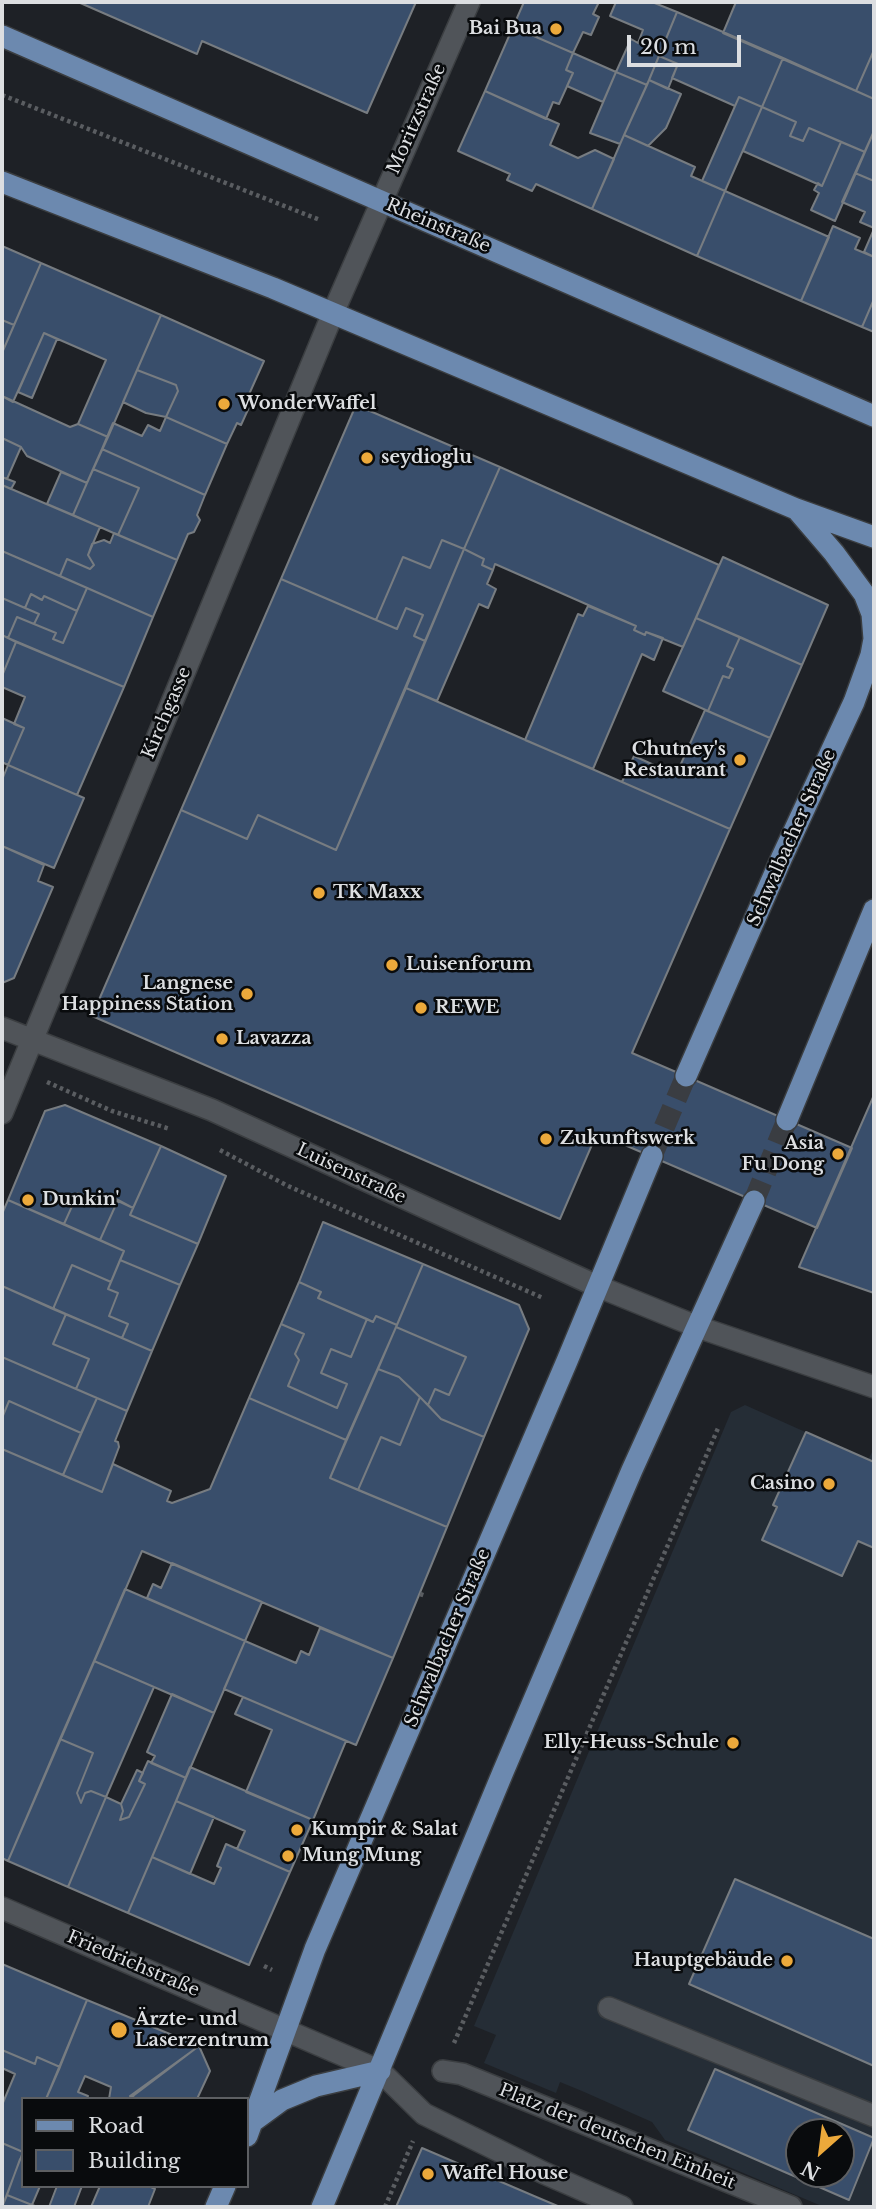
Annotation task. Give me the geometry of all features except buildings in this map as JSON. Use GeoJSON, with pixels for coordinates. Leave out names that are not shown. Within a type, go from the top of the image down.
{"type":"FeatureCollection","features":[{"type":"Feature","properties":{"kind":"main road","name":"Rheinstraße"},"geometry":{"type":"LineString","coordinates":[[2,36],[874,416]]}},
{"type":"Feature","properties":{"kind":"main road"},"geometry":{"type":"LineString","coordinates":[[2,182],[333,313],[796,509],[874,537]]}},
{"type":"Feature","properties":{"kind":"main road","name":"Schwalbacher Straße"},"geometry":{"type":"LineString","coordinates":[[686,1076],[782,857],[854,702],[871,655],[874,639],[870,602],[834,553],[796,509]]}},
{"type":"Feature","properties":{"kind":"main road"},"geometry":{"type":"LineString","coordinates":[[787,1120],[874,910]]}},
{"type":"Feature","properties":{"kind":"main road","name":"Schwalbacher Straße"},"geometry":{"type":"LineString","coordinates":[[250,2129],[329,1915],[652,1157]]}},
{"type":"Feature","properties":{"kind":"main road"},"geometry":{"type":"LineString","coordinates":[[322,2207],[632,1470],[754,1201]]}},
{"type":"Feature","properties":{"kind":"main road","name":"Schwalbacher Straße"},"geometry":{"type":"LineString","coordinates":[[250,2129],[282,2100],[316,2087],[380,2071]]}},
{"type":"Feature","properties":{"kind":"main road"},"geometry":{"type":"LineString","coordinates":[[216,2207],[224,2188]]}},
{"type":"Feature","properties":{"kind":"street","name":"Moritzstraße"},"geometry":{"type":"LineString","coordinates":[[333,313],[469,2]]}},
{"type":"Feature","properties":{"kind":"street","name":"Kirchgasse"},"geometry":{"type":"LineString","coordinates":[[2,1114],[333,313]]}},
{"type":"Feature","properties":{"kind":"street","name":"Luisenstraße"},"geometry":{"type":"LineString","coordinates":[[2,1028],[212,1110],[597,1286],[698,1326],[874,1387]]}},
{"type":"Feature","properties":{"kind":"street","name":"Friedrichstraße"},"geometry":{"type":"LineString","coordinates":[[2,1909],[380,2071]]}},
{"type":"Feature","properties":{"kind":"street"},"geometry":{"type":"LineString","coordinates":[[608,2008],[874,2116]]}},
{"type":"Feature","properties":{"kind":"street"},"geometry":{"type":"LineString","coordinates":[[380,2071],[424,2114],[544,2173],[622,2207]]}},
{"type":"Feature","properties":{"kind":"street","name":"Platz der deutschen Einheit"},"geometry":{"type":"LineString","coordinates":[[443,2071],[462,2074],[791,2207]]}},
{"type":"Feature","properties":{"kind":"path"},"geometry":{"type":"LineString","coordinates":[[2,95],[320,220]]}},
{"type":"Feature","properties":{"kind":"path"},"geometry":{"type":"LineString","coordinates":[[20,1070],[112,1111],[178,1131]]}},
{"type":"Feature","properties":{"kind":"path"},"geometry":{"type":"LineString","coordinates":[[213,1147],[288,1186],[585,1315]]}},
{"type":"Feature","properties":{"kind":"path"},"geometry":{"type":"LineString","coordinates":[[443,2071],[719,1426]]}},
{"type":"Feature","properties":{"kind":"path"},"geometry":{"type":"LineString","coordinates":[[420,1594],[426,1596]]}},
{"type":"Feature","properties":{"kind":"path"},"geometry":{"type":"LineString","coordinates":[[264,1966],[272,1970]]}},
{"type":"Feature","properties":{"kind":"path"},"geometry":{"type":"LineString","coordinates":[[386,2207],[424,2114]]}},
{"type":"Feature","properties":{"kind":"shaded area","name":"Elly-Heuss-Schule"},"geometry":{"type":"Polygon","coordinates":[[[745,1405],[868,1460],[872,1452],[874,1453],[874,2207],[824,2207],[665,2140],[652,2122],[582,2091],[560,2082],[556,2093],[484,2063],[496,2035],[474,2026],[731,1412],[745,1405]]]}},
{"type":"Feature","properties":{"kind":"tunnel"},"geometry":{"type":"LineString","coordinates":[[652,1156],[686,1076]]}},
{"type":"Feature","properties":{"kind":"tunnel"},"geometry":{"type":"LineString","coordinates":[[754,1201],[787,1120]]}},
{"type":"Feature","properties":{"kind":"place","name":"Bai Bua"},"geometry":{"type":"Point","coordinates":[556,29]}},
{"type":"Feature","properties":{"kind":"place","name":"WonderWaffel"},"geometry":{"type":"Point","coordinates":[224,404]}},
{"type":"Feature","properties":{"kind":"place","name":"seydioglu"},"geometry":{"type":"Point","coordinates":[367,458]}},
{"type":"Feature","properties":{"kind":"place","name":"Chutney's Restaurant"},"geometry":{"type":"Point","coordinates":[740,760]}},
{"type":"Feature","properties":{"kind":"place","name":"TK Maxx"},"geometry":{"type":"Point","coordinates":[319,893]}},
{"type":"Feature","properties":{"kind":"place","name":"Luisenforum"},"geometry":{"type":"Point","coordinates":[392,965]}},
{"type":"Feature","properties":{"kind":"place","name":"Langnese Happiness Station"},"geometry":{"type":"Point","coordinates":[247,994]}},
{"type":"Feature","properties":{"kind":"place","name":"REWE"},"geometry":{"type":"Point","coordinates":[421,1008]}},
{"type":"Feature","properties":{"kind":"place","name":"Lavazza"},"geometry":{"type":"Point","coordinates":[222,1039]}},
{"type":"Feature","properties":{"kind":"place","name":"Zukunftswerk"},"geometry":{"type":"Point","coordinates":[546,1139]}},
{"type":"Feature","properties":{"kind":"place","name":"Asia Fu Dong"},"geometry":{"type":"Point","coordinates":[838,1154]}},
{"type":"Feature","properties":{"kind":"place","name":"Dunkin'"},"geometry":{"type":"Point","coordinates":[28,1200]}},
{"type":"Feature","properties":{"kind":"place","name":"Casino"},"geometry":{"type":"Point","coordinates":[829,1484]}},
{"type":"Feature","properties":{"kind":"place","name":"Elly-Heuss-Schule"},"geometry":{"type":"Point","coordinates":[733,1743]}},
{"type":"Feature","properties":{"kind":"place","name":"Kumpir & Salat"},"geometry":{"type":"Point","coordinates":[297,1830]}},
{"type":"Feature","properties":{"kind":"place","name":"Mung Mung"},"geometry":{"type":"Point","coordinates":[288,1856]}},
{"type":"Feature","properties":{"kind":"place","name":"Hauptgebäude"},"geometry":{"type":"Point","coordinates":[787,1961]}},
{"type":"Feature","properties":{"kind":"place","name":"Ärzte- und Laserzentrum"},"geometry":{"type":"Point","coordinates":[119,2030]}},
{"type":"Feature","properties":{"kind":"place","name":"Waffel House"},"geometry":{"type":"Point","coordinates":[428,2174]}}]}
